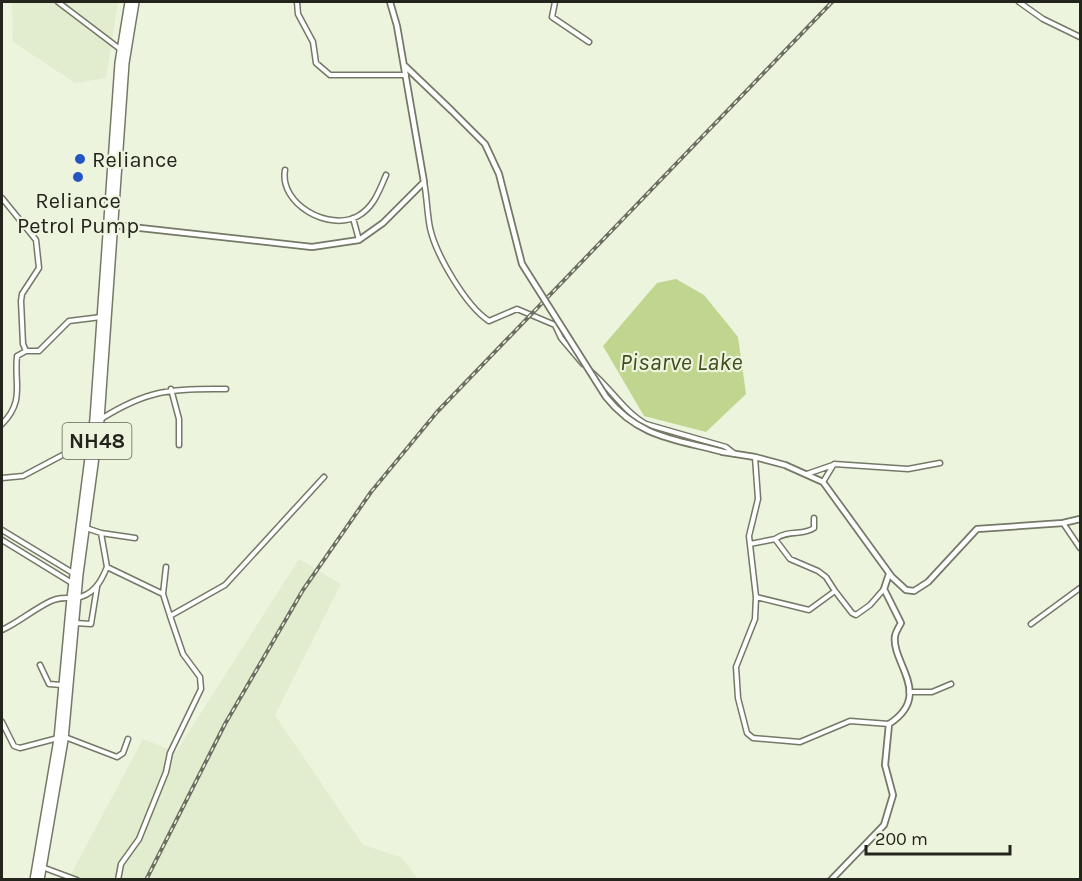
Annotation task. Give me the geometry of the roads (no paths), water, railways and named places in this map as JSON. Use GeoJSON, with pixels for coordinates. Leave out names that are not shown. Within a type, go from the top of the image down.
{"type":"FeatureCollection","features":[{"type":"Feature","properties":{"kind":"highway","name":"NH48"},"geometry":{"type":"LineString","coordinates":[[64,699],[63,685],[85,528],[91,440],[97,419],[101,317],[120,49],[129,2]]}},
{"type":"Feature","properties":{"kind":"highway","name":"NH48"},"geometry":{"type":"LineString","coordinates":[[40,879],[61,737],[74,623],[72,583],[97,419],[126,47],[135,2]]}},
{"type":"Feature","properties":{"kind":"highway","name":"NH48"},"geometry":{"type":"LineString","coordinates":[[34,879],[61,737]]}},
{"type":"Feature","properties":{"kind":"street"},"geometry":{"type":"LineString","coordinates":[[58,2],[120,49]]}},
{"type":"Feature","properties":{"kind":"street"},"geometry":{"type":"LineString","coordinates":[[297,2],[297,14],[313,42],[316,63],[324,72],[330,75],[406,75]]}},
{"type":"Feature","properties":{"kind":"street"},"geometry":{"type":"LineString","coordinates":[[390,2],[406,75],[430,229],[436,248],[458,285],[482,316],[489,321],[517,309],[555,325],[561,338],[581,361],[610,387],[636,418],[646,424],[726,447],[736,454]]}},
{"type":"Feature","properties":{"kind":"street"},"geometry":{"type":"LineString","coordinates":[[555,2],[552,17],[589,42]]}},
{"type":"Feature","properties":{"kind":"street"},"geometry":{"type":"LineString","coordinates":[[1019,2],[1043,19],[1080,37]]}},
{"type":"Feature","properties":{"kind":"street"},"geometry":{"type":"LineString","coordinates":[[404,66],[485,144],[499,174],[522,264],[606,397],[620,414],[644,431],[723,452],[755,457],[807,474],[823,482],[889,574],[906,590],[914,591],[928,582],[977,529],[1063,523],[1080,519]]}},
{"type":"Feature","properties":{"kind":"street"},"geometry":{"type":"LineString","coordinates":[[285,170],[283,182],[291,198],[306,210],[327,220],[346,221],[375,201],[386,175]]}},
{"type":"Feature","properties":{"kind":"street"},"geometry":{"type":"LineString","coordinates":[[113,225],[312,247],[359,240],[383,224],[424,182]]}},
{"type":"Feature","properties":{"kind":"street"},"geometry":{"type":"LineString","coordinates":[[2,198],[36,240],[39,268],[22,294],[21,302],[23,344],[26,351]]}},
{"type":"Feature","properties":{"kind":"street"},"geometry":{"type":"LineString","coordinates":[[353,218],[359,240]]}},
{"type":"Feature","properties":{"kind":"street"},"geometry":{"type":"LineString","coordinates":[[2,424],[18,399],[17,356],[26,351],[39,351],[69,321],[101,317]]}},
{"type":"Feature","properties":{"kind":"street"},"geometry":{"type":"LineString","coordinates":[[97,419],[148,395],[171,389],[226,388]]}},
{"type":"Feature","properties":{"kind":"street"},"geometry":{"type":"LineString","coordinates":[[171,389],[179,419],[179,445]]}},
{"type":"Feature","properties":{"kind":"street"},"geometry":{"type":"LineString","coordinates":[[2,478],[23,476],[91,440]]}},
{"type":"Feature","properties":{"kind":"street"},"geometry":{"type":"LineString","coordinates":[[755,457],[758,499],[750,526],[750,544],[756,597],[752,631],[736,667],[743,722],[750,737],[800,742],[850,721],[889,724],[897,719],[904,708],[909,692],[908,679],[894,637],[901,623],[884,589]]}},
{"type":"Feature","properties":{"kind":"street"},"geometry":{"type":"LineString","coordinates":[[807,474],[834,465],[908,469],[940,463]]}},
{"type":"Feature","properties":{"kind":"street"},"geometry":{"type":"LineString","coordinates":[[823,482],[834,465]]}},
{"type":"Feature","properties":{"kind":"street"},"geometry":{"type":"LineString","coordinates":[[170,616],[225,585],[324,477]]}},
{"type":"Feature","properties":{"kind":"street"},"geometry":{"type":"LineString","coordinates":[[750,544],[775,539],[789,532],[810,531],[814,528],[814,518]]}},
{"type":"Feature","properties":{"kind":"street"},"geometry":{"type":"LineString","coordinates":[[1063,523],[1080,548]]}},
{"type":"Feature","properties":{"kind":"street"},"geometry":{"type":"LineString","coordinates":[[85,528],[135,538]]}},
{"type":"Feature","properties":{"kind":"street"},"geometry":{"type":"LineString","coordinates":[[2,530],[74,573]]}},
{"type":"Feature","properties":{"kind":"street"},"geometry":{"type":"LineString","coordinates":[[74,623],[91,624],[97,587],[107,567],[101,533]]}},
{"type":"Feature","properties":{"kind":"street"},"geometry":{"type":"LineString","coordinates":[[775,539],[790,559],[826,577],[852,613],[856,615],[870,605],[884,589],[889,574]]}},
{"type":"Feature","properties":{"kind":"street"},"geometry":{"type":"LineString","coordinates":[[2,540],[72,583]]}},
{"type":"Feature","properties":{"kind":"street"},"geometry":{"type":"LineString","coordinates":[[107,567],[163,594]]}},
{"type":"Feature","properties":{"kind":"street"},"geometry":{"type":"LineString","coordinates":[[118,879],[121,864],[139,838],[166,772],[170,753],[201,689],[200,677],[183,654],[163,594],[166,567]]}},
{"type":"Feature","properties":{"kind":"street"},"geometry":{"type":"LineString","coordinates":[[2,630],[50,601],[62,596],[74,598],[97,587]]}},
{"type":"Feature","properties":{"kind":"street"},"geometry":{"type":"LineString","coordinates":[[1031,624],[1080,588]]}},
{"type":"Feature","properties":{"kind":"street"},"geometry":{"type":"LineString","coordinates":[[756,597],[809,610],[835,591]]}},
{"type":"Feature","properties":{"kind":"street"},"geometry":{"type":"LineString","coordinates":[[40,665],[49,684],[63,685]]}},
{"type":"Feature","properties":{"kind":"street"},"geometry":{"type":"LineString","coordinates":[[909,692],[932,692],[951,684]]}},
{"type":"Feature","properties":{"kind":"street"},"geometry":{"type":"LineString","coordinates":[[2,722],[14,746],[20,748],[61,737],[117,756],[123,753],[128,739]]}},
{"type":"Feature","properties":{"kind":"street"},"geometry":{"type":"LineString","coordinates":[[831,879],[884,825],[893,795],[885,765],[889,724]]}},
{"type":"Feature","properties":{"kind":"street"},"geometry":{"type":"LineString","coordinates":[[42,867],[77,879]]}},
{"type":"Feature","properties":{"kind":"water","name":"Pisarve Lake"},"geometry":{"type":"Polygon","coordinates":[[[676,279],[704,295],[738,337],[746,394],[706,432],[644,416],[603,346],[657,283],[676,279]]]}},
{"type":"Feature","properties":{"kind":"railway"},"geometry":{"type":"LineString","coordinates":[[146,880],[225,724],[303,590],[371,492],[437,412],[832,2]]}},
{"type":"Feature","properties":{"kind":"place","name":"Reliance"},"geometry":{"type":"Point","coordinates":[80,159]}},
{"type":"Feature","properties":{"kind":"place","name":"Reliance Petrol Pump"},"geometry":{"type":"Point","coordinates":[78,177]}}]}
